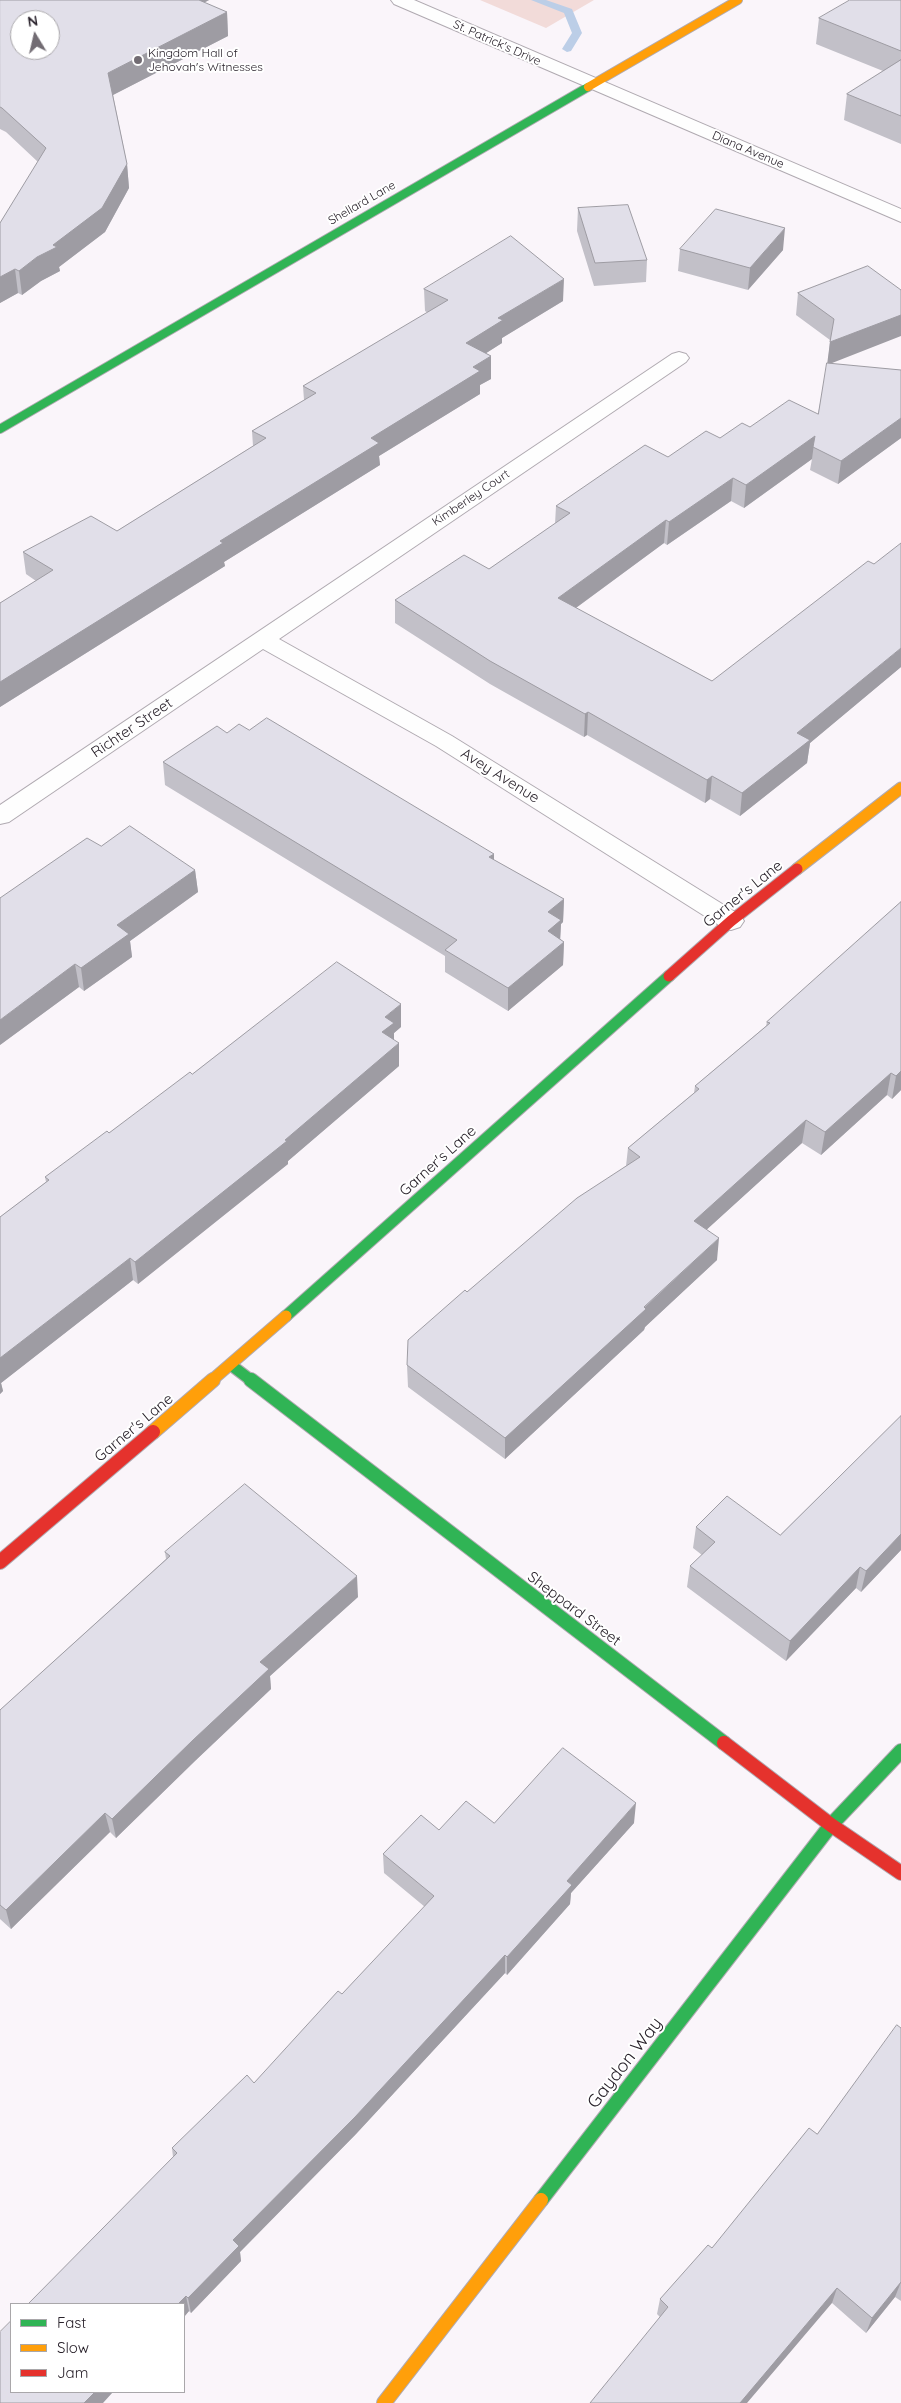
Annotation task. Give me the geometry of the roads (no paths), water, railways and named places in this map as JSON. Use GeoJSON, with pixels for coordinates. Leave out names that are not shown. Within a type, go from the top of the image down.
{"type":"FeatureCollection","features":[{"type":"Feature","properties":{"kind":"street","name":"St. Patrick's Drive"},"geometry":{"type":"LineString","coordinates":[[400,0],[594,85]]}},
{"type":"Feature","properties":{"kind":"street","name":"Shellard Lane"},"geometry":{"type":"LineString","coordinates":[[0,429],[738,0]]}},
{"type":"Feature","properties":{"kind":"street","name":"Diana Avenue"},"geometry":{"type":"LineString","coordinates":[[594,85],[901,216]]}},
{"type":"Feature","properties":{"kind":"street","name":"Kimberley Court"},"geometry":{"type":"LineString","coordinates":[[264,640],[679,358]]}},
{"type":"Feature","properties":{"kind":"street","name":"Richter Street"},"geometry":{"type":"LineString","coordinates":[[0,816],[264,640]]}},
{"type":"Feature","properties":{"kind":"street","name":"Avey Avenue"},"geometry":{"type":"LineString","coordinates":[[264,640],[444,741],[731,921]]}},
{"type":"Feature","properties":{"kind":"street","name":"Garner's Lane"},"geometry":{"type":"LineString","coordinates":[[0,1562],[231,1365],[731,921],[901,788]]}},
{"type":"Feature","properties":{"kind":"street","name":"Sheppard Street"},"geometry":{"type":"LineString","coordinates":[[231,1365],[831,1825],[901,1873]]}},
{"type":"Feature","properties":{"kind":"street","name":"Gaydon Way"},"geometry":{"type":"LineString","coordinates":[[384,2403],[831,1825],[901,1751]]}},
{"type":"Feature","properties":{"kind":"waterway"},"geometry":{"type":"LineString","coordinates":[[536,0],[568,11],[577,33],[567,49]]}},
{"type":"Feature","properties":{"kind":"place","name":"Kingdom Hall of Jehovah's Witnesses"},"geometry":{"type":"Point","coordinates":[138,60]}}]}
